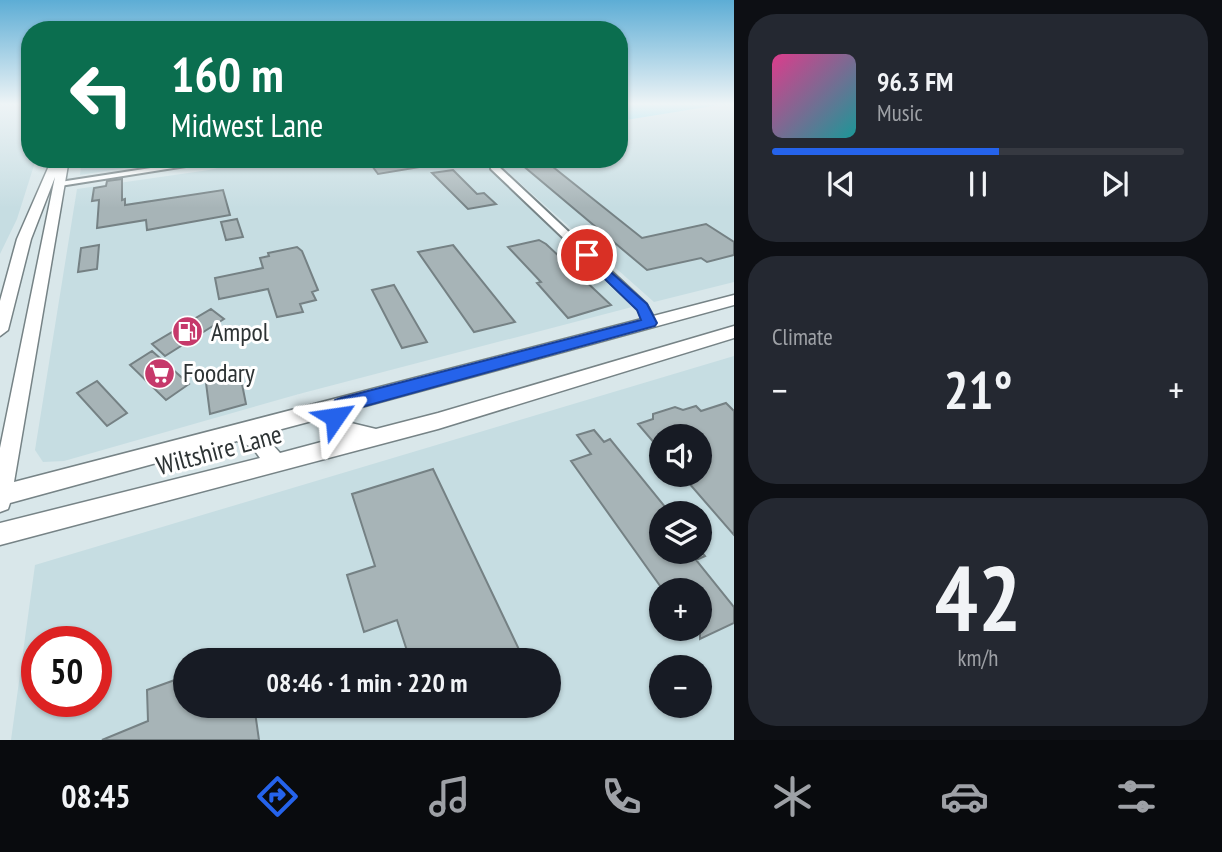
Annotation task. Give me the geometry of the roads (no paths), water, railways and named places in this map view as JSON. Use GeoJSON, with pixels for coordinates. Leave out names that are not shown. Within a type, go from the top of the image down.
{"type":"FeatureCollection","features":[{"type":"Feature","properties":{"kind":"main road"},"geometry":{"type":"LineString","coordinates":[[0,330],[28,229],[53,168]]}},
{"type":"Feature","properties":{"kind":"main road"},"geometry":{"type":"LineString","coordinates":[[0,502],[63,168]]}},
{"type":"Feature","properties":{"kind":"main road"},"geometry":{"type":"LineString","coordinates":[[28,229],[41,214],[52,188],[61,184]]}},
{"type":"Feature","properties":{"kind":"main road"},"geometry":{"type":"LineString","coordinates":[[0,344],[18,305],[27,263],[46,252]]}},
{"type":"Feature","properties":{"kind":"main road"},"geometry":{"type":"LineString","coordinates":[[18,305],[37,300]]}},
{"type":"Feature","properties":{"kind":"main road","name":"Wiltshire Lane"},"geometry":{"type":"LineString","coordinates":[[0,496],[734,300]]}},
{"type":"Feature","properties":{"kind":"main road"},"geometry":{"type":"LineString","coordinates":[[650,323],[678,348]]}},
{"type":"Feature","properties":{"kind":"main road","name":"Wiltshire Lane"},"geometry":{"type":"LineString","coordinates":[[0,534],[383,435],[734,332]]}},
{"type":"Feature","properties":{"kind":"main road"},"geometry":{"type":"LineString","coordinates":[[341,405],[335,417],[341,430],[361,435],[383,435]]}},
{"type":"Feature","properties":{"kind":"main road"},"geometry":{"type":"LineString","coordinates":[[238,433],[261,442],[276,464]]}},
{"type":"Feature","properties":{"kind":"street"},"geometry":{"type":"LineString","coordinates":[[61,184],[167,168]]}},
{"type":"Feature","properties":{"kind":"street"},"geometry":{"type":"LineString","coordinates":[[495,168],[642,307],[650,323]]}},
{"type":"Feature","properties":{"kind":"place","name":"Ampol"},"geometry":{"type":"Point","coordinates":[188,332]}},
{"type":"Feature","properties":{"kind":"place","name":"Foodary"},"geometry":{"type":"Point","coordinates":[160,373]}}]}
